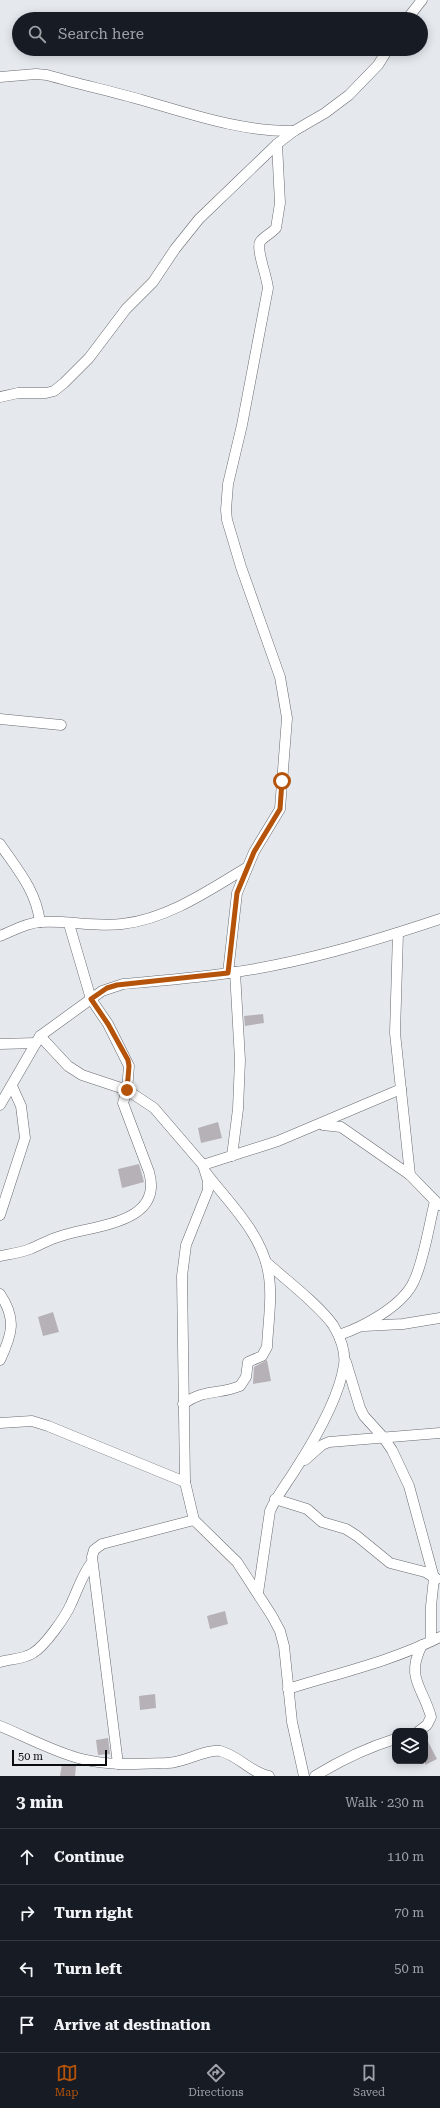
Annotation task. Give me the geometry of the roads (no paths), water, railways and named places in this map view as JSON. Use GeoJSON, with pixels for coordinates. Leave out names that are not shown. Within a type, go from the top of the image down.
{"type":"FeatureCollection","features":[{"type":"Feature","properties":{"kind":"street"},"geometry":{"type":"LineString","coordinates":[[413,12],[422,0]]}},
{"type":"Feature","properties":{"kind":"street"},"geometry":{"type":"LineString","coordinates":[[0,397],[18,393],[46,393],[54,390],[70,378],[89,358],[126,309],[153,282],[175,249],[199,219],[277,144],[294,131],[326,113],[348,95],[378,65],[384,56]]}},
{"type":"Feature","properties":{"kind":"street"},"geometry":{"type":"LineString","coordinates":[[0,77],[36,74],[47,75],[109,90],[224,123],[282,131],[294,131]]}},
{"type":"Feature","properties":{"kind":"street"},"geometry":{"type":"LineString","coordinates":[[232,1156],[238,1109],[240,1060],[232,973],[237,893],[246,868],[280,809],[286,718],[280,677],[241,567],[227,520],[226,510],[228,484],[242,426],[268,288],[267,277],[261,260],[259,248],[260,242],[276,228],[280,203],[277,144]]}},
{"type":"Feature","properties":{"kind":"street"},"geometry":{"type":"LineString","coordinates":[[0,719],[61,725]]}},
{"type":"Feature","properties":{"kind":"street"},"geometry":{"type":"LineString","coordinates":[[0,844],[31,889],[38,906],[40,922]]}},
{"type":"Feature","properties":{"kind":"street"},"geometry":{"type":"LineString","coordinates":[[0,936],[29,924],[40,922],[69,924],[122,924],[155,916],[199,897],[246,868]]}},
{"type":"Feature","properties":{"kind":"street"},"geometry":{"type":"LineString","coordinates":[[0,1104],[38,1040],[107,988],[117,985],[232,973],[324,954],[398,933],[440,919]]}},
{"type":"Feature","properties":{"kind":"street"},"geometry":{"type":"LineString","coordinates":[[0,1256],[29,1249],[62,1235],[118,1222],[131,1216],[148,1200],[151,1194],[152,1180],[123,1105],[127,1090],[128,1060],[108,1024],[91,999],[69,924]]}},
{"type":"Feature","properties":{"kind":"street"},"geometry":{"type":"LineString","coordinates":[[398,933],[395,1018],[410,1175]]}},
{"type":"Feature","properties":{"kind":"street"},"geometry":{"type":"LineString","coordinates":[[0,1044],[38,1040],[68,1066],[82,1075],[127,1090],[154,1108],[205,1169],[254,1235],[266,1262],[269,1282],[267,1347],[264,1353],[248,1362],[246,1377],[240,1386],[206,1392],[192,1398],[184,1404]]}},
{"type":"Feature","properties":{"kind":"street"},"geometry":{"type":"LineString","coordinates":[[0,1215],[25,1138],[21,1106],[12,1086]]}},
{"type":"Feature","properties":{"kind":"street"},"geometry":{"type":"LineString","coordinates":[[205,1169],[232,1156],[278,1141],[401,1089]]}},
{"type":"Feature","properties":{"kind":"street"},"geometry":{"type":"LineString","coordinates":[[317,1125],[341,1127],[410,1175],[437,1204],[414,1282],[400,1299],[362,1326],[339,1335]]}},
{"type":"Feature","properties":{"kind":"street"},"geometry":{"type":"LineString","coordinates":[[205,1169],[208,1190],[186,1245],[183,1264],[185,1482],[194,1520],[231,1554],[258,1593],[280,1631],[284,1646],[295,1739],[304,1776]]}},
{"type":"Feature","properties":{"kind":"street"},"geometry":{"type":"LineString","coordinates":[[266,1262],[325,1316],[339,1335],[344,1357],[360,1408],[364,1416],[384,1437],[409,1486],[438,1579],[431,1606],[431,1641],[416,1657],[414,1672],[430,1717],[427,1725],[423,1728]]}},
{"type":"Feature","properties":{"kind":"street"},"geometry":{"type":"LineString","coordinates":[[0,1294],[6,1303],[11,1335],[0,1360]]}},
{"type":"Feature","properties":{"kind":"street"},"geometry":{"type":"LineString","coordinates":[[362,1326],[403,1324],[440,1318]]}},
{"type":"Feature","properties":{"kind":"street"},"geometry":{"type":"LineString","coordinates":[[258,1593],[270,1511],[275,1499],[298,1466],[330,1407],[341,1378],[344,1357]]}},
{"type":"Feature","properties":{"kind":"street"},"geometry":{"type":"LineString","coordinates":[[0,1423],[32,1421],[48,1426],[185,1482]]}},
{"type":"Feature","properties":{"kind":"street"},"geometry":{"type":"LineString","coordinates":[[298,1466],[325,1443],[440,1433]]}},
{"type":"Feature","properties":{"kind":"street"},"geometry":{"type":"LineString","coordinates":[[275,1499],[307,1509],[322,1522],[346,1529],[390,1563],[425,1572],[438,1579]]}},
{"type":"Feature","properties":{"kind":"street"},"geometry":{"type":"LineString","coordinates":[[118,1764],[92,1562],[94,1550],[102,1544],[194,1520]]}},
{"type":"Feature","properties":{"kind":"street"},"geometry":{"type":"LineString","coordinates":[[0,1662],[26,1656],[34,1652],[43,1644],[71,1604],[79,1583],[92,1562]]}},
{"type":"Feature","properties":{"kind":"street"},"geometry":{"type":"LineString","coordinates":[[288,1689],[374,1663],[431,1641]]}},
{"type":"Feature","properties":{"kind":"street"},"geometry":{"type":"LineString","coordinates":[[0,1726],[61,1753],[82,1759],[118,1764],[170,1763],[216,1751],[226,1753],[258,1772],[269,1776]]}},
{"type":"Feature","properties":{"kind":"street"},"geometry":{"type":"LineString","coordinates":[[315,1776],[336,1763],[370,1747],[392,1740]]}}]}
